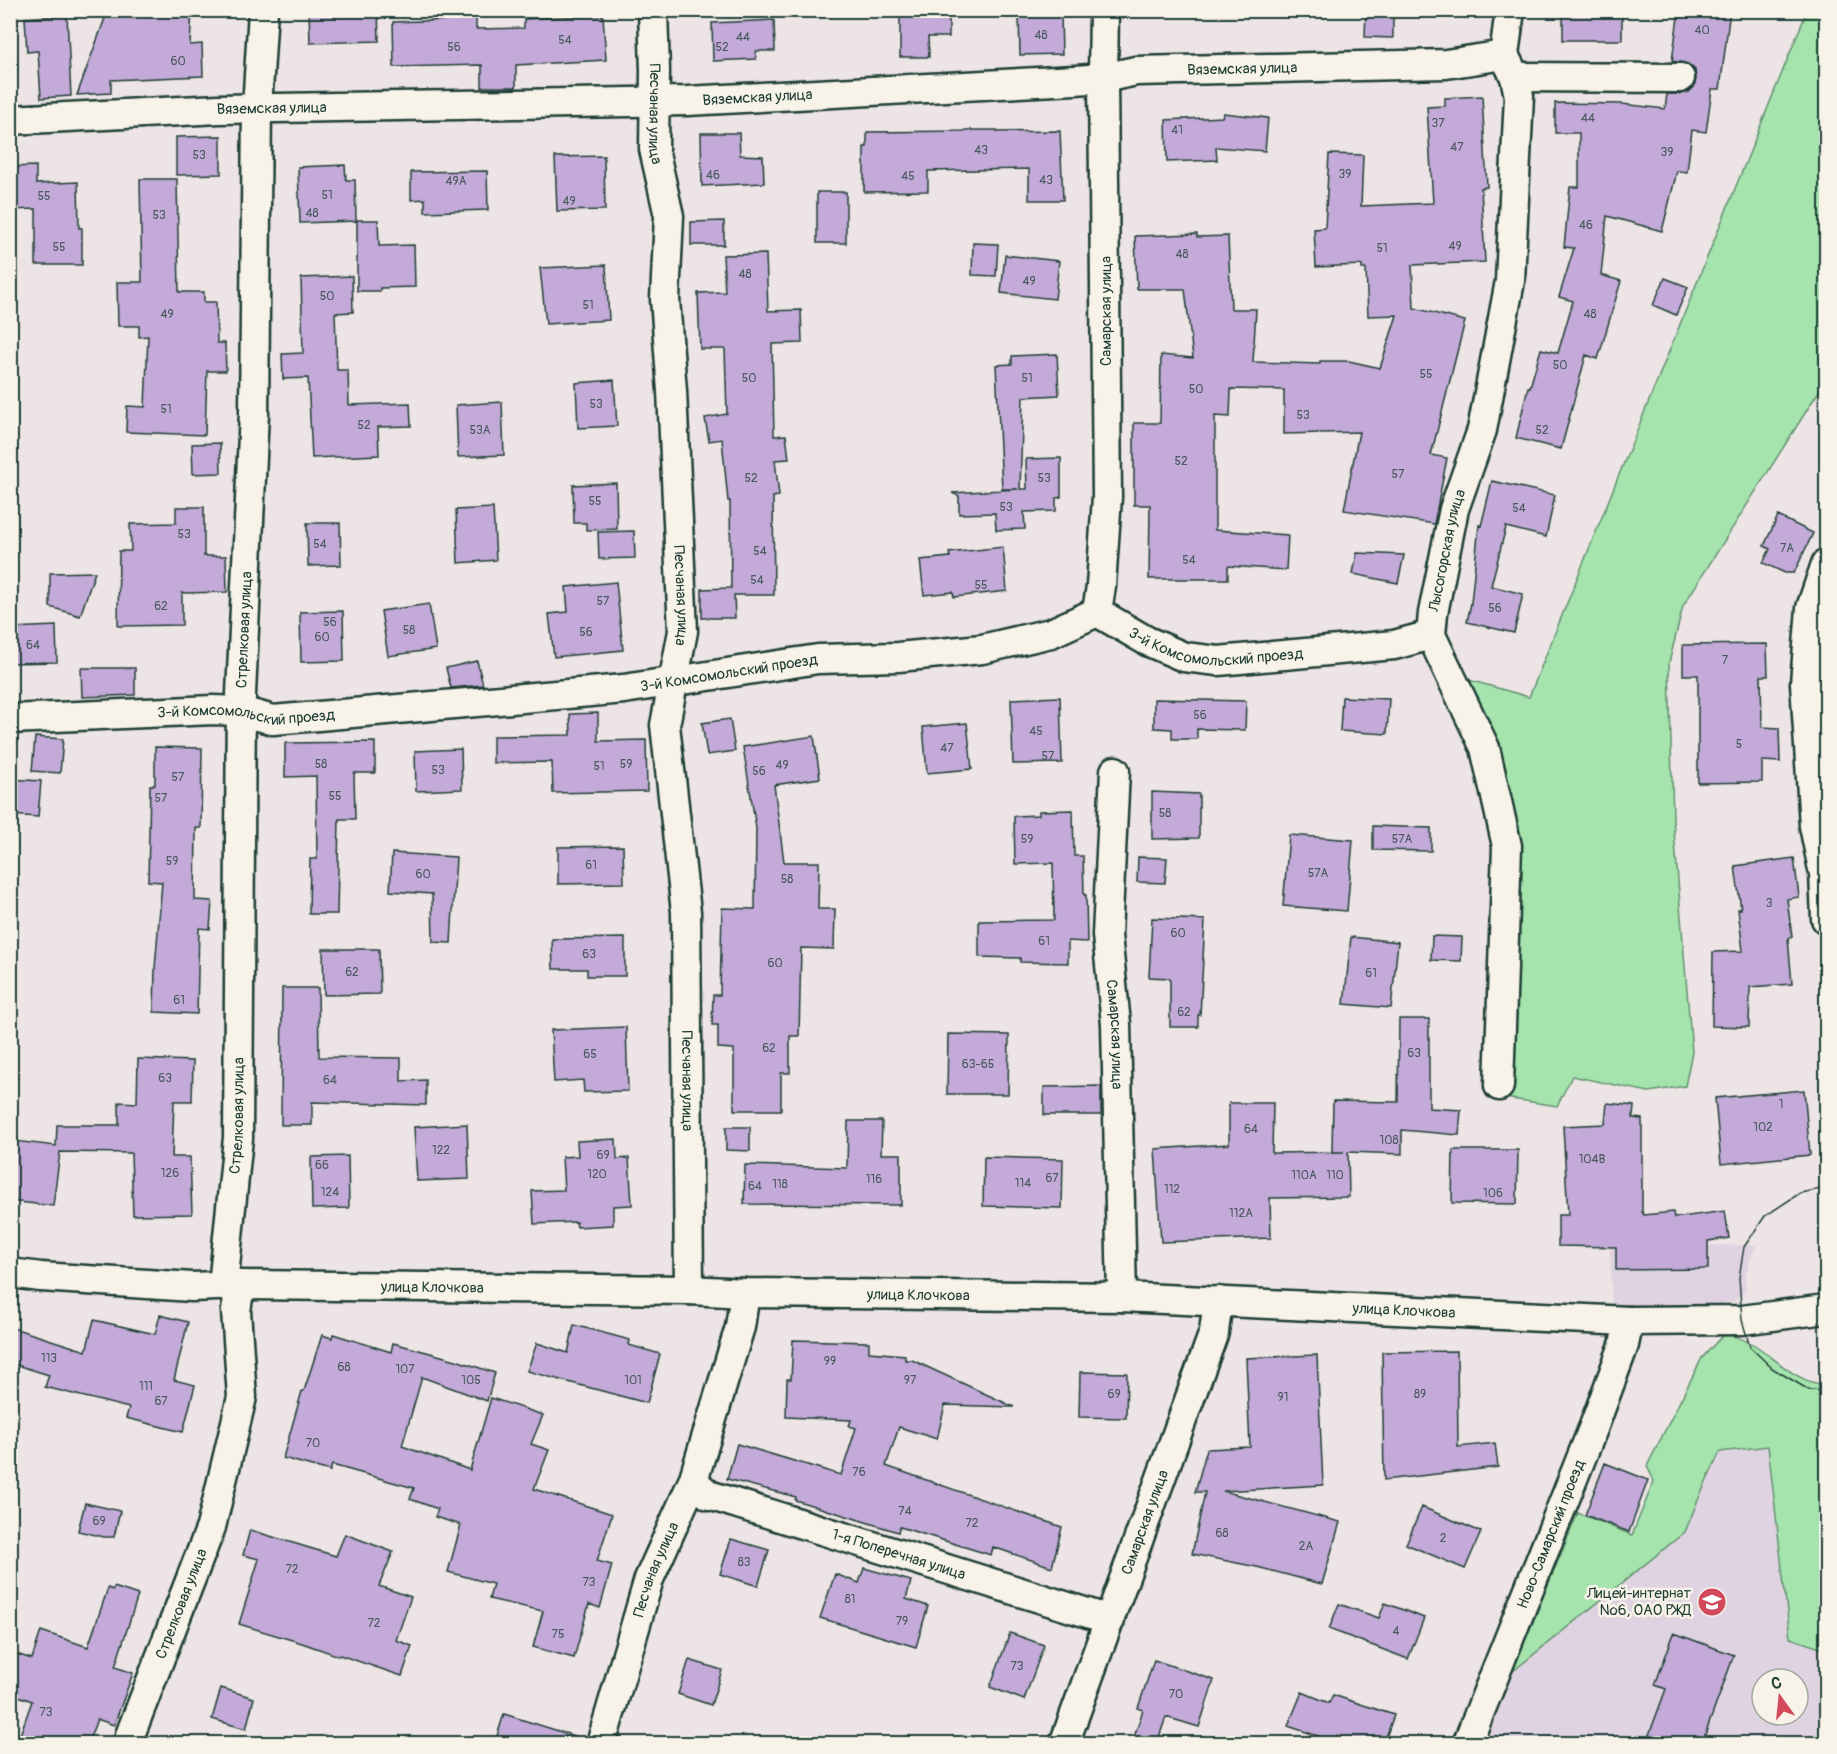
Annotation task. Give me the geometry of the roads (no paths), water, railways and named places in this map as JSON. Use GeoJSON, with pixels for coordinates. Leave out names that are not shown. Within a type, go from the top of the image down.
{"type":"FeatureCollection","features":[{"type":"Feature","properties":{"kind":"street","name":"Стрелковая улица"},"geometry":{"type":"LineString","coordinates":[[129,1743],[130,1735],[214,1517],[242,1397],[237,1311],[232,1286],[238,1138],[242,711],[254,413],[256,108],[262,10]]}},
{"type":"Feature","properties":{"kind":"street","name":"Песчаная улица"},"geometry":{"type":"LineString","coordinates":[[653,10],[654,149],[669,216],[665,299],[672,391],[683,631],[665,725],[686,912],[689,1290]]}},
{"type":"Feature","properties":{"kind":"street","name":"Самарская улица"},"geometry":{"type":"LineString","coordinates":[[1097,612],[1107,497],[1104,10]]}},
{"type":"Feature","properties":{"kind":"street","name":"Лысогорская улица"},"geometry":{"type":"LineString","coordinates":[[1431,635],[1432,613],[1454,509],[1482,430],[1510,281],[1520,96],[1510,66],[1510,10]]}},
{"type":"Feature","properties":{"kind":"street","name":"Вяземская улица"},"geometry":{"type":"LineString","coordinates":[[10,120],[256,108],[653,102],[1103,78],[1136,71],[1446,64],[1510,66],[1680,78]]}},
{"type":"Feature","properties":{"kind":"street"},"geometry":{"type":"LineString","coordinates":[[1827,564],[1811,608],[1805,683],[1814,826],[1824,853],[1827,919]]}},
{"type":"Feature","properties":{"kind":"street","name":"3-й Комсомольский проезд"},"geometry":{"type":"LineString","coordinates":[[10,718],[213,710],[242,711],[273,720],[624,689],[818,659],[898,657],[981,648],[1051,633],[1097,612],[1148,641],[1184,657],[1218,661],[1394,645],[1431,635]]}},
{"type":"Feature","properties":{"kind":"street"},"geometry":{"type":"LineString","coordinates":[[1431,635],[1485,748],[1507,846],[1499,1086]]}},
{"type":"Feature","properties":{"kind":"street","name":"Самарская улица"},"geometry":{"type":"LineString","coordinates":[[1114,771],[1107,935],[1116,1024],[1122,1297]]}},
{"type":"Feature","properties":{"kind":"street","name":"улица Клочкова"},"geometry":{"type":"LineString","coordinates":[[10,1273],[192,1287],[689,1290],[745,1293],[1122,1297],[1629,1322],[1742,1320],[1827,1309]]}},
{"type":"Feature","properties":{"kind":"street","name":"Песчаная улица"},"geometry":{"type":"LineString","coordinates":[[601,1743],[649,1579],[693,1481],[740,1327],[745,1293]]}},
{"type":"Feature","properties":{"kind":"street","name":"Самарская улица"},"geometry":{"type":"LineString","coordinates":[[1064,1743],[1214,1332],[1218,1301]]}},
{"type":"Feature","properties":{"kind":"street","name":"Ново-Самарский проезд"},"geometry":{"type":"LineString","coordinates":[[1467,1743],[1598,1416],[1624,1345],[1629,1322]]}},
{"type":"Feature","properties":{"kind":"street","name":"1-я Поперечная улица"},"geometry":{"type":"LineString","coordinates":[[693,1481],[709,1495],[1110,1620]]}},
{"type":"Feature","properties":{"kind":"tram line"},"geometry":{"type":"LineString","coordinates":[[1826,1188],[1800,1193],[1765,1216],[1744,1247],[1739,1278],[1742,1320],[1750,1347],[1772,1368],[1809,1390],[1826,1391]]}},
{"type":"Feature","properties":{"kind":"place","name":"Лицей-интернат №6, ОАО РЖД"},"geometry":{"type":"Point","coordinates":[1712,1602]}}]}
